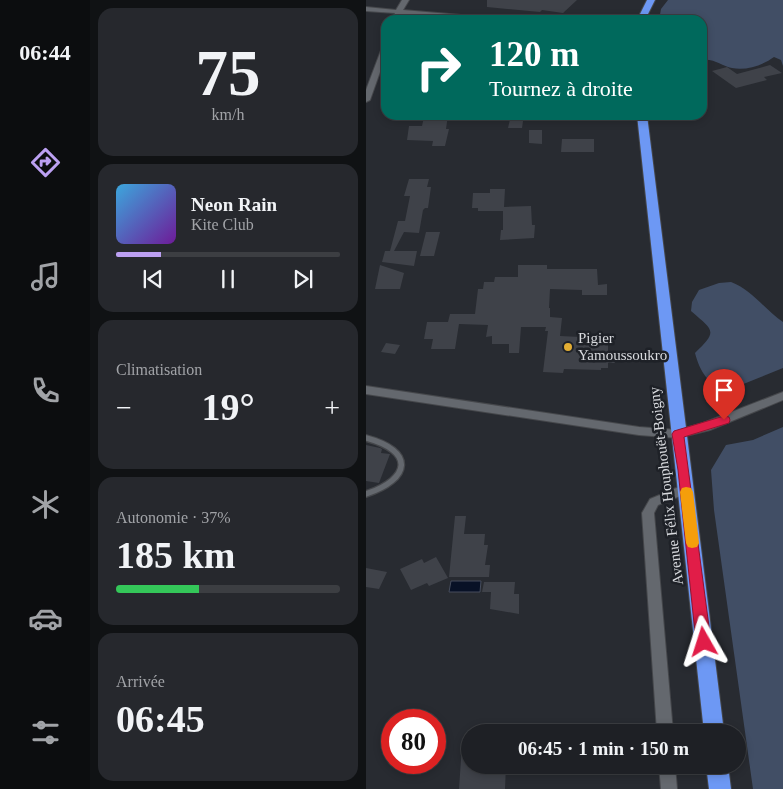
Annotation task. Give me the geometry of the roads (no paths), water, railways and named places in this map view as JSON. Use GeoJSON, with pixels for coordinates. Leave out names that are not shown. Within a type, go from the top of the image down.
{"type":"FeatureCollection","features":[{"type":"Feature","properties":{"kind":"highway"},"geometry":{"type":"LineString","coordinates":[[644,15],[651,0]]}},
{"type":"Feature","properties":{"kind":"highway","name":"Avenue Félix Houphouët-Boigny"},"geometry":{"type":"LineString","coordinates":[[642,120],[713,724]]}},
{"type":"Feature","properties":{"kind":"highway"},"geometry":{"type":"LineString","coordinates":[[719,774],[720,789]]}},
{"type":"Feature","properties":{"kind":"street"},"geometry":{"type":"LineString","coordinates":[[397,15],[406,0]]}},
{"type":"Feature","properties":{"kind":"street"},"geometry":{"type":"LineString","coordinates":[[366,9],[435,15]]}},
{"type":"Feature","properties":{"kind":"street"},"geometry":{"type":"LineString","coordinates":[[366,100],[381,59]]}},
{"type":"Feature","properties":{"kind":"street"},"geometry":{"type":"LineString","coordinates":[[366,390],[639,431],[678,434],[706,427],[783,396]]}},
{"type":"Feature","properties":{"kind":"street"},"geometry":{"type":"LineString","coordinates":[[664,724],[648,513],[654,502],[686,489]]}},
{"type":"Feature","properties":{"kind":"street"},"geometry":{"type":"LineString","coordinates":[[668,774],[669,789]]}},
{"type":"Feature","properties":{"kind":"lane"},"geometry":{"type":"LineString","coordinates":[[366,438],[379,440],[394,448],[402,458],[402,470],[395,482],[380,491],[366,494]]}},
{"type":"Feature","properties":{"kind":"place","name":"Pigier Yamoussoukro"},"geometry":{"type":"Point","coordinates":[568,347]}}]}
